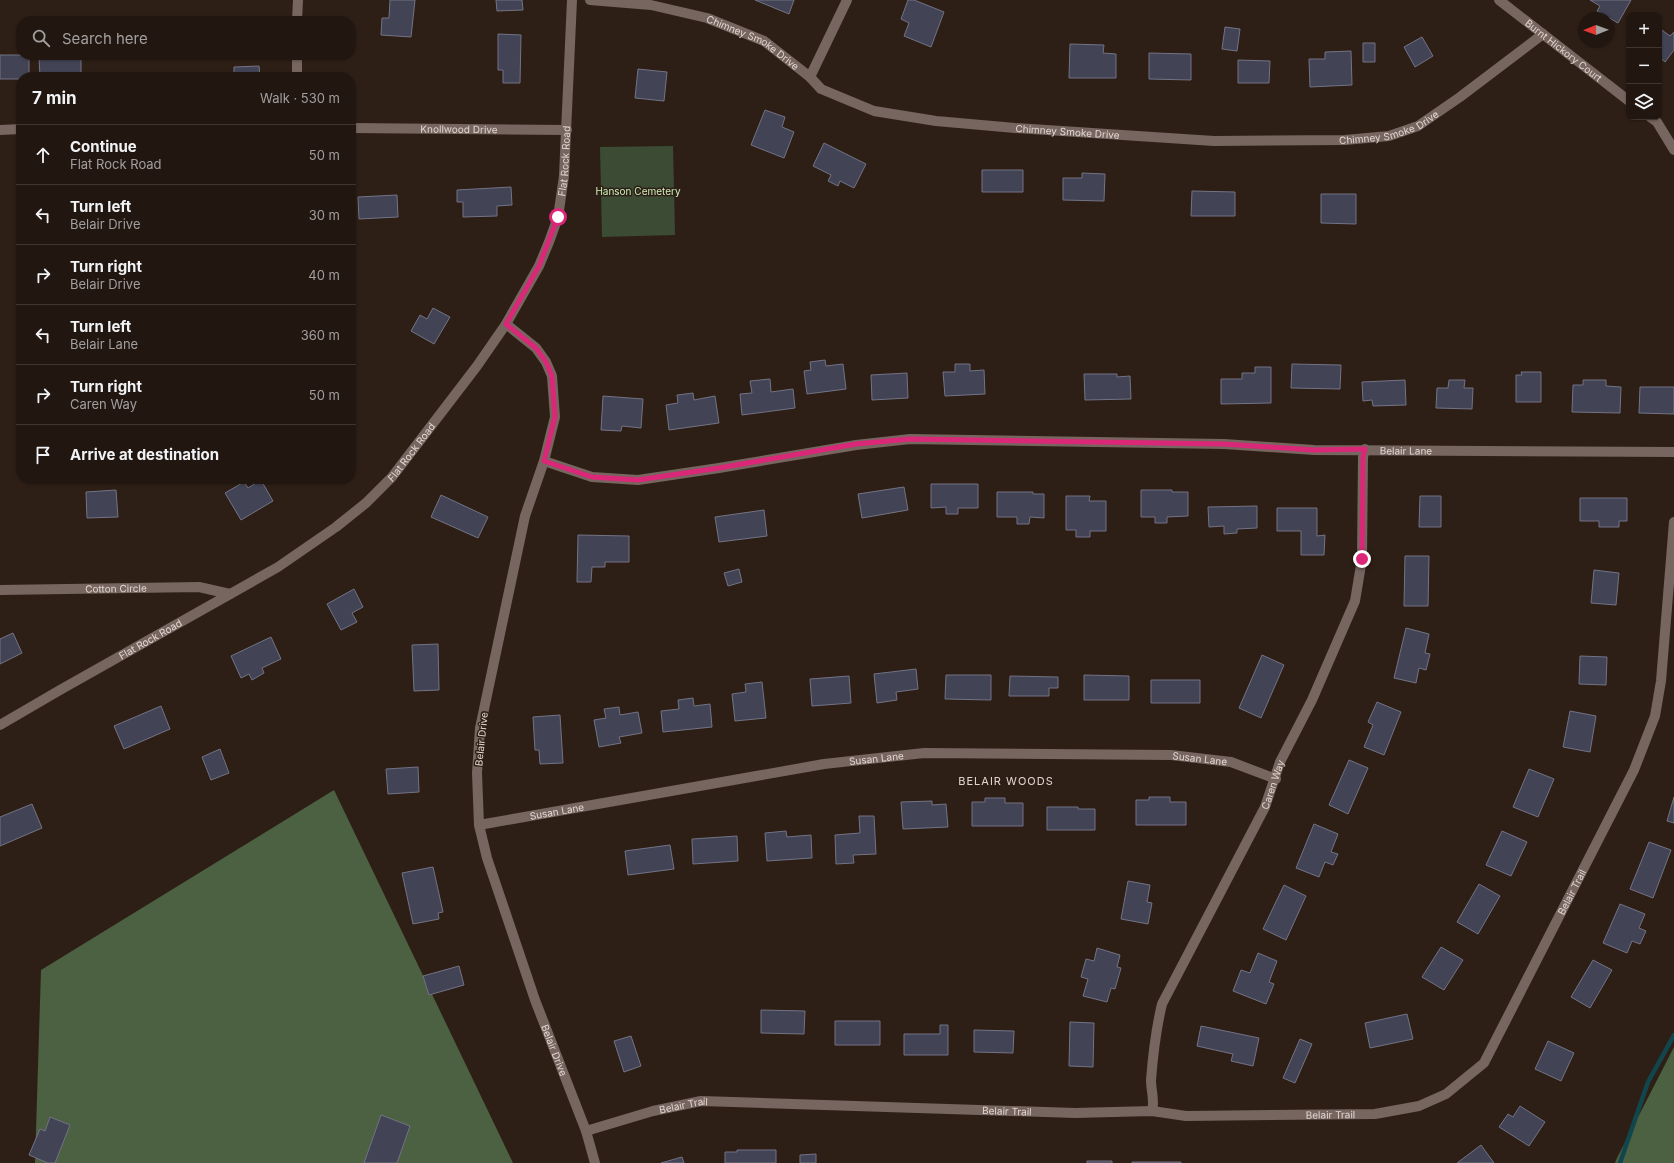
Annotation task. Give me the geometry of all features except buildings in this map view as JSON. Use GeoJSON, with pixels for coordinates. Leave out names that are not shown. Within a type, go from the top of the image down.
{"type":"FeatureCollection","features":[{"type":"Feature","properties":{"kind":"street"},"geometry":{"type":"LineString","coordinates":[[298,0],[298,16]]}},
{"type":"Feature","properties":{"kind":"street"},"geometry":{"type":"LineString","coordinates":[[573,0],[584,0]]}},
{"type":"Feature","properties":{"kind":"street","name":"Flat Rock Road"},"geometry":{"type":"LineString","coordinates":[[0,725],[278,567],[336,527],[366,503],[392,477],[477,366],[506,324],[539,266],[558,217],[564,176],[573,0]]}},
{"type":"Feature","properties":{"kind":"street","name":"Chimney Smoke Drive"},"geometry":{"type":"LineString","coordinates":[[590,0],[651,4],[706,18],[764,41],[810,77],[821,89],[874,111],[936,121],[1015,128],[1214,141],[1345,140],[1389,136],[1418,126],[1460,97],[1543,34]]}},
{"type":"Feature","properties":{"kind":"street"},"geometry":{"type":"LineString","coordinates":[[810,77],[848,0]]}},
{"type":"Feature","properties":{"kind":"street","name":"Burnt Hickory Court"},"geometry":{"type":"LineString","coordinates":[[1499,0],[1626,99]]}},
{"type":"Feature","properties":{"kind":"street"},"geometry":{"type":"LineString","coordinates":[[297,60],[297,72]]}},
{"type":"Feature","properties":{"kind":"street"},"geometry":{"type":"LineString","coordinates":[[1654,120],[1674,150]]}},
{"type":"Feature","properties":{"kind":"street","name":"Knollwood Drive"},"geometry":{"type":"LineString","coordinates":[[356,128],[567,130]]}},
{"type":"Feature","properties":{"kind":"street"},"geometry":{"type":"LineString","coordinates":[[0,130],[16,130]]}},
{"type":"Feature","properties":{"kind":"street","name":"Belair Drive"},"geometry":{"type":"LineString","coordinates":[[506,324],[536,348],[546,362],[552,376],[555,417],[544,461],[525,516],[480,728],[477,773],[479,825],[487,858],[535,1000],[586,1131],[595,1163]]}},
{"type":"Feature","properties":{"kind":"street","name":"Belair Lane"},"geometry":{"type":"LineString","coordinates":[[544,461],[592,477],[638,480],[719,468],[856,444],[910,439],[1224,444],[1314,450],[1365,449],[1674,452]]}},
{"type":"Feature","properties":{"kind":"street","name":"Caren Way"},"geometry":{"type":"LineString","coordinates":[[1152,1111],[1154,1105],[1151,1083],[1156,1031],[1162,1004],[1265,807],[1276,779],[1280,762],[1312,700],[1355,601],[1362,559],[1363,457],[1365,449]]}},
{"type":"Feature","properties":{"kind":"street","name":"Belair Trail"},"geometry":{"type":"LineString","coordinates":[[586,1131],[653,1111],[701,1101],[1075,1113],[1152,1111],[1186,1116],[1375,1114],[1419,1106],[1446,1094],[1484,1063],[1634,770],[1655,716],[1662,681],[1674,522]]}},
{"type":"Feature","properties":{"kind":"street","name":"Cotton Circle"},"geometry":{"type":"LineString","coordinates":[[0,590],[199,586],[230,594]]}},
{"type":"Feature","properties":{"kind":"street","name":"Susan Lane"},"geometry":{"type":"LineString","coordinates":[[479,825],[824,764],[924,752],[1171,755],[1231,762],[1276,779]]}},
{"type":"Feature","properties":{"kind":"green space","name":"Hanson Cemetery"},"geometry":{"type":"Polygon","coordinates":[[[673,146],[675,235],[602,237],[600,147],[673,146]]]}},
{"type":"Feature","properties":{"kind":"green space"},"geometry":{"type":"Polygon","coordinates":[[[334,790],[513,1163],[35,1163],[41,970],[334,790]]]}},
{"type":"Feature","properties":{"kind":"green space"},"geometry":{"type":"Polygon","coordinates":[[[1674,1047],[1674,1163],[1615,1163],[1617,1158],[1674,1047]]]}},
{"type":"Feature","properties":{"kind":"waterway"},"geometry":{"type":"LineString","coordinates":[[1620,1163],[1648,1082],[1674,1035]]}},
{"type":"Feature","properties":{"kind":"district","name":"BELAIR WOODS"},"geometry":{"type":"Point","coordinates":[1006,781]}},
{"type":"Feature","properties":{"kind":"route"},"geometry":{"type":"LineString","coordinates":[[558,217],[539,266],[506,324],[536,348],[546,362],[552,376],[555,417],[544,461],[592,477],[638,480],[719,468],[856,444],[910,439],[1049,440],[1224,444],[1314,450],[1365,449],[1363,457],[1362,559]]}}]}
